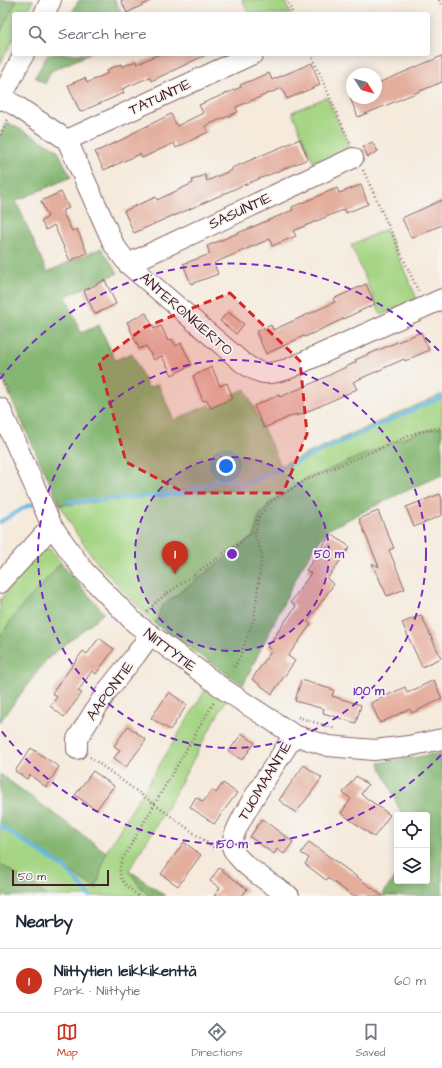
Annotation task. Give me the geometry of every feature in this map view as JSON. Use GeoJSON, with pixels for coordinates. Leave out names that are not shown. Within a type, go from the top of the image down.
{"type":"FeatureCollection","features":[{"type":"Feature","properties":{"kind":"street"},"geometry":{"type":"LineString","coordinates":[[45,12],[52,0]]}},
{"type":"Feature","properties":{"kind":"street"},"geometry":{"type":"LineString","coordinates":[[23,56],[0,99],[15,105],[66,140]]}},
{"type":"Feature","properties":{"kind":"street","name":"TATUNTIE"},"geometry":{"type":"LineString","coordinates":[[66,140],[250,56]]}},
{"type":"Feature","properties":{"kind":"street","name":"ANTERONKIERTO"},"geometry":{"type":"LineString","coordinates":[[66,140],[114,245],[128,264],[243,363],[257,372],[269,374],[288,369],[433,303]]}},
{"type":"Feature","properties":{"kind":"street","name":"SASUNTIE"},"geometry":{"type":"LineString","coordinates":[[128,264],[353,158]]}},
{"type":"Feature","properties":{"kind":"street","name":"NIITTYTIE"},"geometry":{"type":"LineString","coordinates":[[4,412],[52,526],[84,572],[135,623],[149,626],[225,690],[295,726],[328,746],[374,750],[409,746],[442,738]]}},
{"type":"Feature","properties":{"kind":"street"},"geometry":{"type":"LineString","coordinates":[[0,583],[52,526]]}},
{"type":"Feature","properties":{"kind":"street","name":"AAPONTIE"},"geometry":{"type":"LineString","coordinates":[[77,749],[77,739],[107,691],[135,656],[149,626]]}},
{"type":"Feature","properties":{"kind":"street","name":"TUOMAANTIE"},"geometry":{"type":"LineString","coordinates":[[232,847],[234,835],[241,820],[295,726]]}},
{"type":"Feature","properties":{"kind":"street"},"geometry":{"type":"LineString","coordinates":[[232,847],[253,871],[289,896]]}},
{"type":"Feature","properties":{"kind":"path"},"geometry":{"type":"LineString","coordinates":[[287,0],[292,12]]}},
{"type":"Feature","properties":{"kind":"path"},"geometry":{"type":"LineString","coordinates":[[439,0],[442,6]]}},
{"type":"Feature","properties":{"kind":"path"},"geometry":{"type":"LineString","coordinates":[[312,56],[352,149],[353,158],[363,169],[433,303]]}},
{"type":"Feature","properties":{"kind":"path"},"geometry":{"type":"LineString","coordinates":[[0,374],[4,412]]}},
{"type":"Feature","properties":{"kind":"path"},"geometry":{"type":"LineString","coordinates":[[234,667],[240,657],[254,619],[262,555],[255,531],[258,518],[269,503],[306,479],[416,433],[442,427]]}},
{"type":"Feature","properties":{"kind":"path"},"geometry":{"type":"LineString","coordinates":[[149,626],[145,614],[157,600],[255,531]]}},
{"type":"Feature","properties":{"kind":"path"},"geometry":{"type":"LineString","coordinates":[[138,896],[120,878],[119,870],[122,860],[216,698]]}},
{"type":"Feature","properties":{"kind":"path"},"geometry":{"type":"LineString","coordinates":[[295,726],[337,730]]}},
{"type":"Feature","properties":{"kind":"path"},"geometry":{"type":"LineString","coordinates":[[77,749],[213,847],[232,847]]}},
{"type":"Feature","properties":{"kind":"highlighted area"},"geometry":{"type":"Polygon","coordinates":[[[230,293],[300,361],[307,434],[283,493],[185,493],[126,462],[99,362],[145,327],[230,293]]]}},
{"type":"Feature","properties":{"kind":"green space"},"geometry":{"type":"Polygon","coordinates":[[[0,0],[17,0],[0,33],[0,0]]]}},
{"type":"Feature","properties":{"kind":"green space"},"geometry":{"type":"Polygon","coordinates":[[[17,0],[33,0],[27,12],[12,12],[12,41],[0,64],[0,33],[17,0]]]}},
{"type":"Feature","properties":{"kind":"green space"},"geometry":{"type":"Polygon","coordinates":[[[79,0],[115,0],[121,12],[72,12],[79,0]]]}},
{"type":"Feature","properties":{"kind":"green space"},"geometry":{"type":"Polygon","coordinates":[[[242,0],[284,0],[290,12],[248,12],[242,0]]]}},
{"type":"Feature","properties":{"kind":"green space"},"geometry":{"type":"Polygon","coordinates":[[[47,56],[85,56],[51,71],[45,84],[35,77],[47,56]]]}},
{"type":"Feature","properties":{"kind":"green space"},"geometry":{"type":"Polygon","coordinates":[[[327,97],[351,150],[315,166],[292,112],[327,97]]]}},
{"type":"Feature","properties":{"kind":"green space"},"geometry":{"type":"Polygon","coordinates":[[[7,122],[57,149],[71,177],[16,201],[47,272],[101,248],[118,273],[66,296],[81,333],[99,325],[115,360],[132,353],[148,388],[158,384],[174,420],[245,389],[282,468],[234,489],[60,505],[0,374],[0,135],[7,122]]]}},
{"type":"Feature","properties":{"kind":"green space"},"geometry":{"type":"Polygon","coordinates":[[[386,229],[417,299],[381,315],[351,245],[386,229]]]}},
{"type":"Feature","properties":{"kind":"green space"},"geometry":{"type":"Polygon","coordinates":[[[442,394],[442,427],[416,433],[307,479],[269,503],[255,535],[162,606],[155,624],[98,564],[78,536],[60,505],[234,489],[282,468],[280,466],[281,465],[442,394]]]}},
{"type":"Feature","properties":{"kind":"green space"},"geometry":{"type":"Polygon","coordinates":[[[442,427],[442,475],[397,495],[327,530],[301,568],[243,685],[155,624],[162,606],[255,535],[258,518],[269,503],[306,479],[416,433],[442,427]]]}},
{"type":"Feature","properties":{"kind":"green space"},"geometry":{"type":"Polygon","coordinates":[[[51,549],[61,563],[18,611],[0,636],[0,600],[40,550],[51,549]]]}},
{"type":"Feature","properties":{"kind":"green space"},"geometry":{"type":"Polygon","coordinates":[[[61,563],[104,613],[46,660],[0,722],[0,636],[18,611],[61,563]]]}},
{"type":"Feature","properties":{"kind":"green space"},"geometry":{"type":"Polygon","coordinates":[[[209,684],[227,698],[168,806],[129,870],[138,884],[149,896],[48,896],[0,864],[0,826],[38,849],[96,889],[106,852],[209,684]]]}},
{"type":"Feature","properties":{"kind":"green space"},"geometry":{"type":"Polygon","coordinates":[[[442,753],[442,896],[381,896],[394,879],[394,884],[430,884],[430,812],[401,812],[379,763],[442,753]]]}},
{"type":"Feature","properties":{"kind":"green space"},"geometry":{"type":"Polygon","coordinates":[[[0,774],[106,852],[96,889],[38,849],[0,826],[0,774]]]}},
{"type":"Feature","properties":{"kind":"green space"},"geometry":{"type":"Polygon","coordinates":[[[0,864],[48,896],[0,896],[0,864]]]}},
{"type":"Feature","properties":{"kind":"green space"},"geometry":{"type":"Polygon","coordinates":[[[129,870],[165,896],[149,896],[138,884],[129,870]]]}},
{"type":"Feature","properties":{"kind":"building"},"geometry":{"type":"Polygon","coordinates":[[[121,0],[152,0],[129,12],[127,12],[121,0]]]}},
{"type":"Feature","properties":{"kind":"building"},"geometry":{"type":"Polygon","coordinates":[[[155,56],[204,56],[151,81],[150,77],[122,89],[124,93],[80,112],[68,85],[85,78],[87,83],[108,73],[107,70],[121,64],[122,67],[136,61],[137,64],[155,56]]]}},
{"type":"Feature","properties":{"kind":"building"},"geometry":{"type":"Polygon","coordinates":[[[442,56],[442,82],[358,117],[353,104],[382,104],[382,81],[442,56]]]}},
{"type":"Feature","properties":{"kind":"building"},"geometry":{"type":"Polygon","coordinates":[[[312,63],[320,85],[287,99],[282,88],[236,107],[238,112],[205,126],[208,132],[176,148],[174,143],[142,158],[140,154],[104,170],[95,152],[132,135],[131,134],[171,114],[177,126],[203,113],[199,105],[269,73],[272,80],[312,63]]]}},
{"type":"Feature","properties":{"kind":"building"},"geometry":{"type":"Polygon","coordinates":[[[300,139],[308,159],[239,187],[134,233],[124,211],[156,197],[157,200],[193,183],[192,180],[205,175],[207,181],[232,170],[232,168],[300,139]]]}},
{"type":"Feature","properties":{"kind":"building"},"geometry":{"type":"Polygon","coordinates":[[[372,142],[378,151],[368,157],[363,147],[372,142]]]}},
{"type":"Feature","properties":{"kind":"building"},"geometry":{"type":"Polygon","coordinates":[[[361,185],[368,204],[346,213],[345,209],[293,231],[296,236],[272,246],[270,239],[214,263],[218,274],[191,284],[183,264],[210,254],[207,246],[293,210],[292,207],[337,188],[339,193],[361,185]]]}},
{"type":"Feature","properties":{"kind":"building"},"geometry":{"type":"Polygon","coordinates":[[[61,192],[69,208],[62,211],[72,231],[77,229],[87,253],[70,261],[54,225],[46,230],[41,221],[48,217],[41,201],[61,192]]]}},
{"type":"Feature","properties":{"kind":"building"},"geometry":{"type":"Polygon","coordinates":[[[442,200],[442,225],[411,238],[402,218],[442,200]]]}},
{"type":"Feature","properties":{"kind":"building"},"geometry":{"type":"Polygon","coordinates":[[[105,280],[116,304],[95,314],[84,291],[105,280]]]}},
{"type":"Feature","properties":{"kind":"building"},"geometry":{"type":"Polygon","coordinates":[[[366,284],[375,304],[266,354],[256,332],[271,325],[273,330],[335,302],[333,299],[366,284]]]}},
{"type":"Feature","properties":{"kind":"building"},"geometry":{"type":"Polygon","coordinates":[[[228,312],[244,324],[236,334],[220,321],[228,312]]]}},
{"type":"Feature","properties":{"kind":"building"},"geometry":{"type":"Polygon","coordinates":[[[146,313],[154,329],[161,326],[168,341],[172,339],[176,346],[181,343],[192,365],[172,375],[162,356],[154,360],[146,346],[139,349],[127,322],[146,313]]]}},
{"type":"Feature","properties":{"kind":"building"},"geometry":{"type":"Polygon","coordinates":[[[421,332],[429,350],[405,361],[404,359],[353,382],[357,389],[297,416],[296,414],[264,428],[254,406],[313,383],[356,362],[355,360],[421,332]]]}},
{"type":"Feature","properties":{"kind":"building"},"geometry":{"type":"Polygon","coordinates":[[[212,367],[220,386],[227,383],[233,398],[211,408],[207,400],[203,401],[193,376],[212,367]]]}},
{"type":"Feature","properties":{"kind":"building"},"geometry":{"type":"Polygon","coordinates":[[[440,494],[442,499],[442,515],[414,527],[406,507],[440,494]]]}},
{"type":"Feature","properties":{"kind":"building"},"geometry":{"type":"Polygon","coordinates":[[[378,511],[394,548],[389,550],[405,589],[387,596],[372,563],[379,567],[359,519],[378,511]]]}},
{"type":"Feature","properties":{"kind":"building"},"geometry":{"type":"Polygon","coordinates":[[[331,534],[350,547],[327,579],[334,584],[307,622],[311,624],[288,656],[295,661],[272,694],[252,679],[272,650],[267,647],[296,606],[291,602],[311,573],[306,570],[331,534]]]}},
{"type":"Feature","properties":{"kind":"building"},"geometry":{"type":"Polygon","coordinates":[[[421,615],[441,658],[422,667],[402,623],[421,615]]]}},
{"type":"Feature","properties":{"kind":"building"},"geometry":{"type":"Polygon","coordinates":[[[99,638],[114,649],[96,674],[92,671],[78,691],[82,693],[64,717],[50,706],[57,697],[52,693],[83,651],[87,654],[99,638]]]}},
{"type":"Feature","properties":{"kind":"building"},"geometry":{"type":"Polygon","coordinates":[[[301,680],[334,690],[332,696],[361,705],[356,723],[323,713],[324,709],[295,701],[301,680]]]}},
{"type":"Feature","properties":{"kind":"building"},"geometry":{"type":"Polygon","coordinates":[[[434,680],[442,699],[412,713],[410,709],[380,723],[371,703],[405,687],[407,693],[434,680]]]}},
{"type":"Feature","properties":{"kind":"building"},"geometry":{"type":"Polygon","coordinates":[[[169,692],[187,705],[170,730],[151,718],[169,692]]]}},
{"type":"Feature","properties":{"kind":"building"},"geometry":{"type":"Polygon","coordinates":[[[128,726],[146,740],[126,767],[114,758],[120,750],[114,746],[128,726]]]}},
{"type":"Feature","properties":{"kind":"building"},"geometry":{"type":"Polygon","coordinates":[[[242,733],[255,743],[242,760],[229,751],[242,733]]]}},
{"type":"Feature","properties":{"kind":"building"},"geometry":{"type":"Polygon","coordinates":[[[31,748],[59,767],[46,787],[30,775],[27,779],[15,771],[31,748]]]}},
{"type":"Feature","properties":{"kind":"building"},"geometry":{"type":"Polygon","coordinates":[[[304,765],[322,778],[296,813],[279,800],[304,765]]]}},
{"type":"Feature","properties":{"kind":"building"},"geometry":{"type":"Polygon","coordinates":[[[93,771],[114,786],[96,810],[75,795],[93,771]]]}},
{"type":"Feature","properties":{"kind":"building"},"geometry":{"type":"Polygon","coordinates":[[[356,776],[368,785],[361,794],[390,815],[374,837],[341,813],[351,799],[343,793],[356,776]]]}},
{"type":"Feature","properties":{"kind":"building"},"geometry":{"type":"Polygon","coordinates":[[[223,783],[237,793],[214,824],[190,807],[196,797],[203,802],[212,790],[216,793],[223,783]]]}},
{"type":"Feature","properties":{"kind":"building"},"geometry":{"type":"Polygon","coordinates":[[[262,819],[293,842],[284,854],[277,849],[274,854],[250,837],[262,819]]]}},
{"type":"Feature","properties":{"kind":"building"},"geometry":{"type":"Polygon","coordinates":[[[184,842],[201,855],[178,886],[161,874],[184,842]]]}},
{"type":"Feature","properties":{"kind":"building"},"geometry":{"type":"Polygon","coordinates":[[[309,842],[383,896],[353,896],[328,878],[326,880],[305,864],[309,858],[301,853],[309,842]]]}},
{"type":"Feature","properties":{"kind":"building"},"geometry":{"type":"Polygon","coordinates":[[[219,868],[247,889],[242,896],[214,896],[220,888],[210,881],[219,868]]]}},
{"type":"Feature","properties":{"kind":"waterway"},"geometry":{"type":"LineString","coordinates":[[68,502],[182,494],[224,478],[242,486],[442,397]]}},
{"type":"Feature","properties":{"kind":"waterway"},"geometry":{"type":"LineString","coordinates":[[0,522],[29,505],[32,505]]}},
{"type":"Feature","properties":{"kind":"waterway"},"geometry":{"type":"LineString","coordinates":[[0,826],[65,868],[90,896]]}},
{"type":"Feature","properties":{"kind":"place","name":"Niittytien leikkikenttä"},"geometry":{"type":"Point","coordinates":[175,574]}}]}
